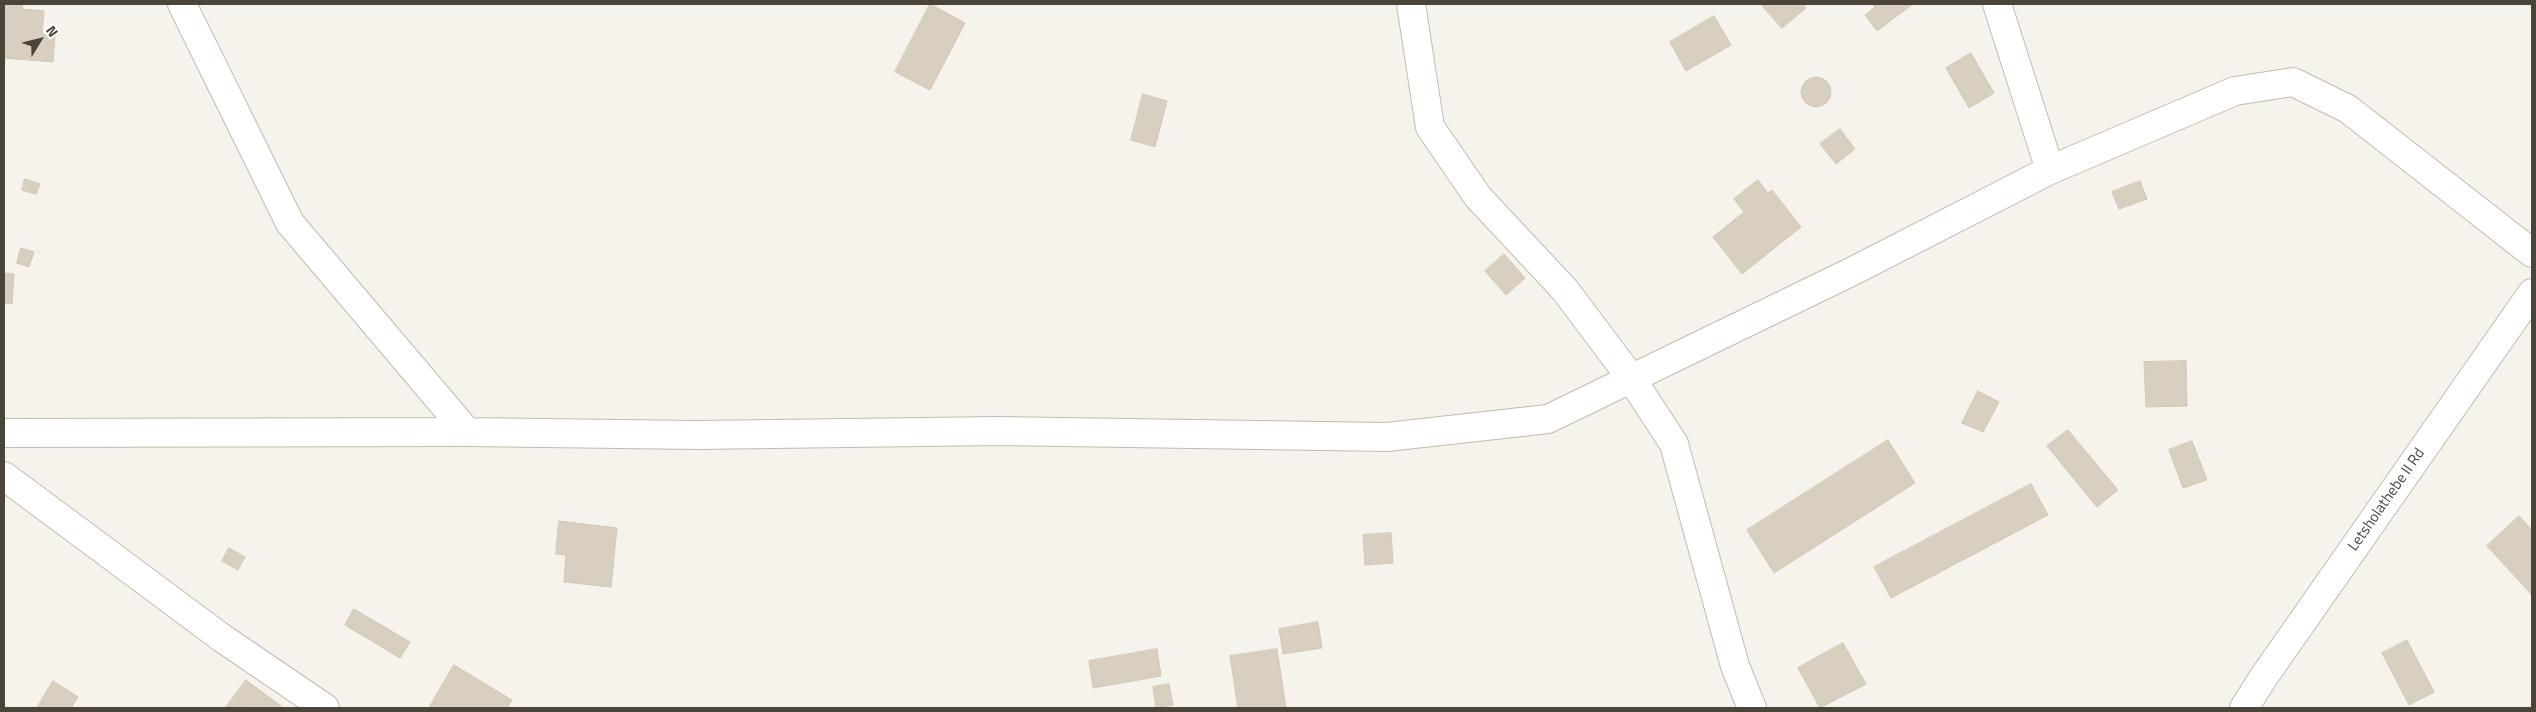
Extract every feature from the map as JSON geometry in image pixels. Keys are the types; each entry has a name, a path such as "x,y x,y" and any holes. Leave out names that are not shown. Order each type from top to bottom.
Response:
{"street":[{"path":"182,4 290,223 467,432"},
{"path":"1411,4 1430,127 1478,197 1565,290 1631,378 1674,444 1735,666 1752,708"},
{"path":"1997,4 2050,170"},
{"path":"4,433 467,432 697,435 998,431 1388,437 1548,419 1853,271 2050,170 2235,91 2293,82 2348,109 2532,253"},
{"name":"Letsholathebe II Rd","path":"2244,708 2262,678 2532,293"},
{"path":"4,476 222,638 325,708"}],"building":[{"path":"4,4 23,4 22,9 44,11 42,34 55,35 53,62 4,58"},
{"path":"930,4 965,23 930,90 895,72"},
{"path":"1761,4 1803,4 1806,8 1782,28"},
{"path":"1872,4 1913,4 1877,31 1865,15 1875,7"},
{"path":"1714,16 1731,45 1686,71 1670,42"},
{"path":"1971,53 1994,93 1969,108 1946,68"},
{"path":"1816,77 1827,81 1831,92 1827,103 1816,107 1805,103 1801,92 1805,81"},
{"path":"1143,94 1167,101 1155,147 1131,140"},
{"path":"1840,129 1855,149 1836,164 1820,144"},
{"path":"25,179 40,184 36,194 22,190"},
{"path":"1758,180 1768,193 1772,190 1801,227 1742,274 1713,237 1744,212 1734,199"},
{"path":"2140,181 2147,199 2119,209 2112,192"},
{"path":"21,248 34,252 29,267 17,263"},
{"path":"1504,254 1525,278 1506,295 1485,271"},
{"path":"4,273 14,274 12,304 4,303"},
{"path":"2186,361 2187,406 2146,407 2144,362"},
{"path":"1978,391 1999,402 1983,432 1962,423"},
{"path":"2068,430 2118,490 2097,507 2047,446"},
{"path":"1888,440 1915,483 1774,573 1747,530"},
{"path":"2192,441 2207,480 2183,488 2169,450"},
{"path":"2031,484 2048,515 1891,598 1874,567"},
{"path":"2519,516 2532,530 2532,595 2487,546"},
{"path":"559,521 617,528 611,587 564,582 566,555 556,554"},
{"path":"1391,533 1393,563 1365,565 1363,535"},
{"path":"229,548 245,557 238,570 222,561"},
{"path":"354,609 410,642 400,658 345,625"},
{"path":"1318,622 1322,648 1283,654 1279,629"},
{"path":"2407,640 2434,692 2409,705 2382,653"},
{"path":"1843,643 1866,684 1820,708 1798,668"},
{"path":"1157,649 1161,676 1093,688 1089,661"},
{"path":"1277,649 1286,708 1238,708 1230,656"},
{"path":"454,665 512,700 507,708 429,708"},
{"path":"246,680 281,706 280,708 226,707"},
{"path":"53,681 78,697 71,708 37,708"},
{"path":"1169,684 1173,705 1156,708 1153,687"}]}
